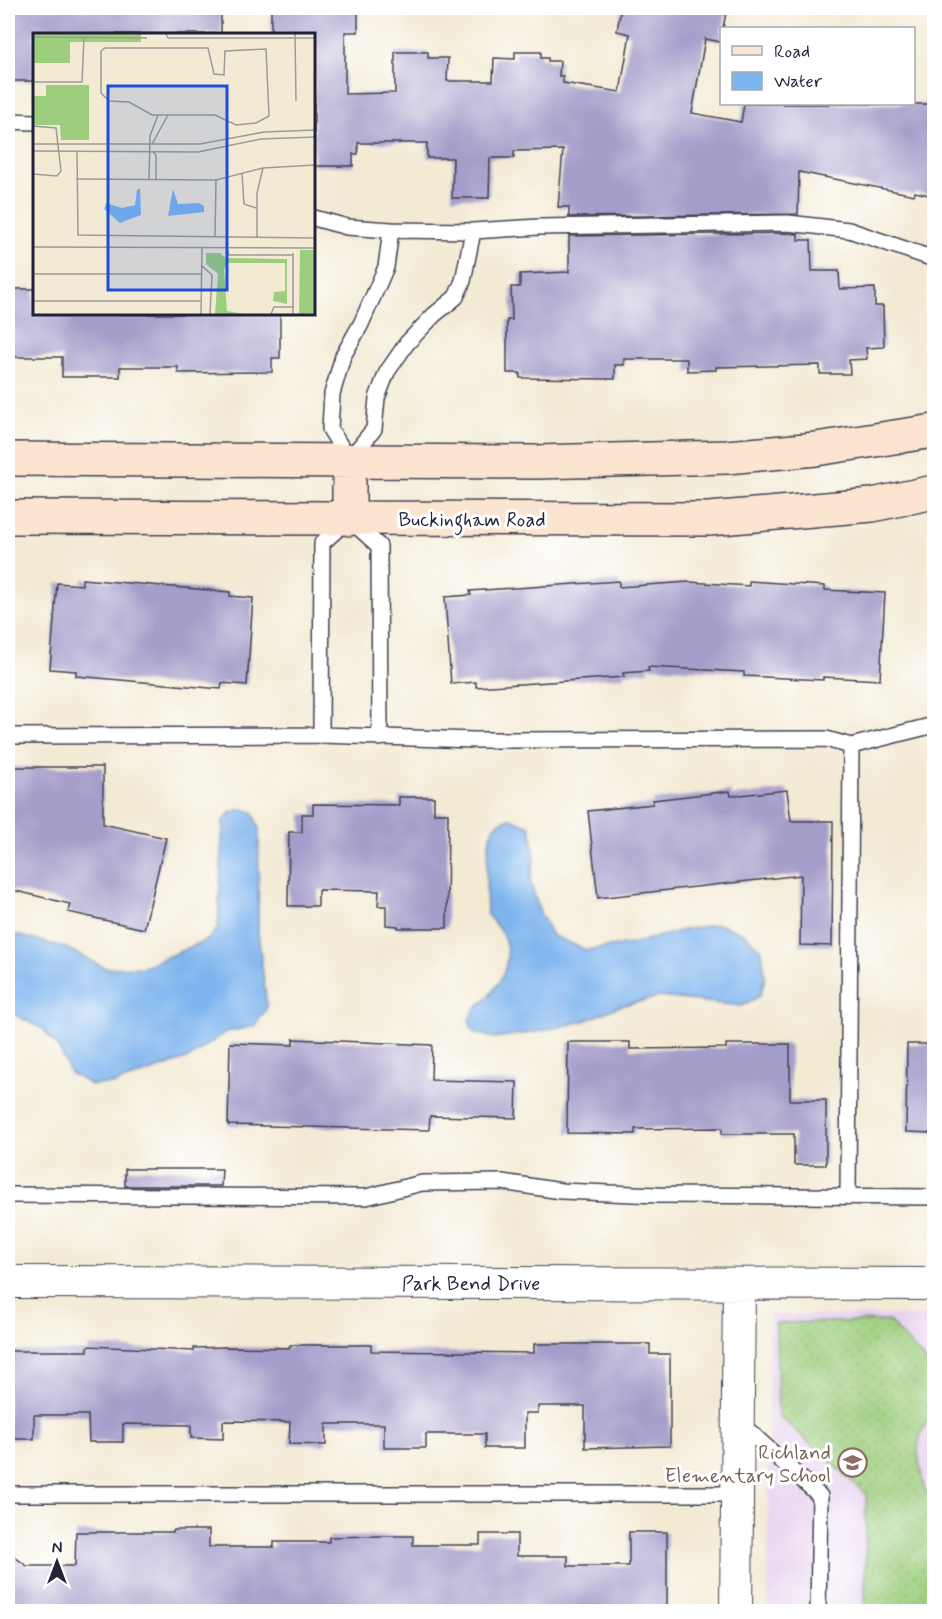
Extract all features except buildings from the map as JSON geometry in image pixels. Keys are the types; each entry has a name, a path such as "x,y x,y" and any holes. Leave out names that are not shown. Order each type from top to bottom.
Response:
{"street":[{"path":"8,459 536,462 727,457 816,449 934,431"},
{"path":"349,460 349,519"},
{"name":"Buckingham Road","path":"8,517 710,519 872,505 934,492"},
{"name":"Park Bend Drive","path":"8,1282 934,1286"},
{"path":"736,1611 739,1284"}],"lane":[{"path":"8,122 33,122"},
{"path":"315,218 347,227 473,231 550,227 788,223 849,230 934,259"},
{"path":"392,230 386,267 360,324 342,356 332,394 330,429 349,460 374,429 377,398 387,372 406,344 434,315 456,297 463,281 473,231"},
{"path":"321,735 322,543 349,519 379,546 380,738"},
{"path":"8,736 321,735 474,740 826,739 851,746 934,725"},
{"path":"848,1196 851,746"},
{"path":"8,1195 366,1197 422,1183 502,1182 561,1191 658,1196 934,1197"},
{"path":"738,1420 819,1496 818,1611"},
{"path":"8,1494 737,1494"}],"shaded area":[{"name":"Richland Elementary School","path":"769,1315 934,1315 934,1611 768,1612"}],"green space":[{"path":"889,1321 929,1365 934,1365 934,1412 922,1432 918,1450 925,1491 934,1495 934,1611 865,1611 866,1494 778,1415 776,1323"}],"water":[{"path":"242,809 253,812 259,828 258,933 267,1007 255,1026 226,1032 189,1058 114,1084 91,1085 70,1073 58,1047 43,1029 8,1011 8,933 64,947 105,968 143,967 207,940 218,928 223,821 231,812"},
{"path":"510,818 530,826 535,856 530,881 540,913 552,935 586,950 632,944 683,930 718,924 743,933 762,950 765,978 760,996 741,1006 660,997 620,1006 584,1021 537,1032 494,1038 473,1032 469,1020 500,981 507,961 507,952 501,933 487,915 486,883 491,834 496,825"}],"place":[{"name":"Richland Elementary School","path":"852,1463"}]}
